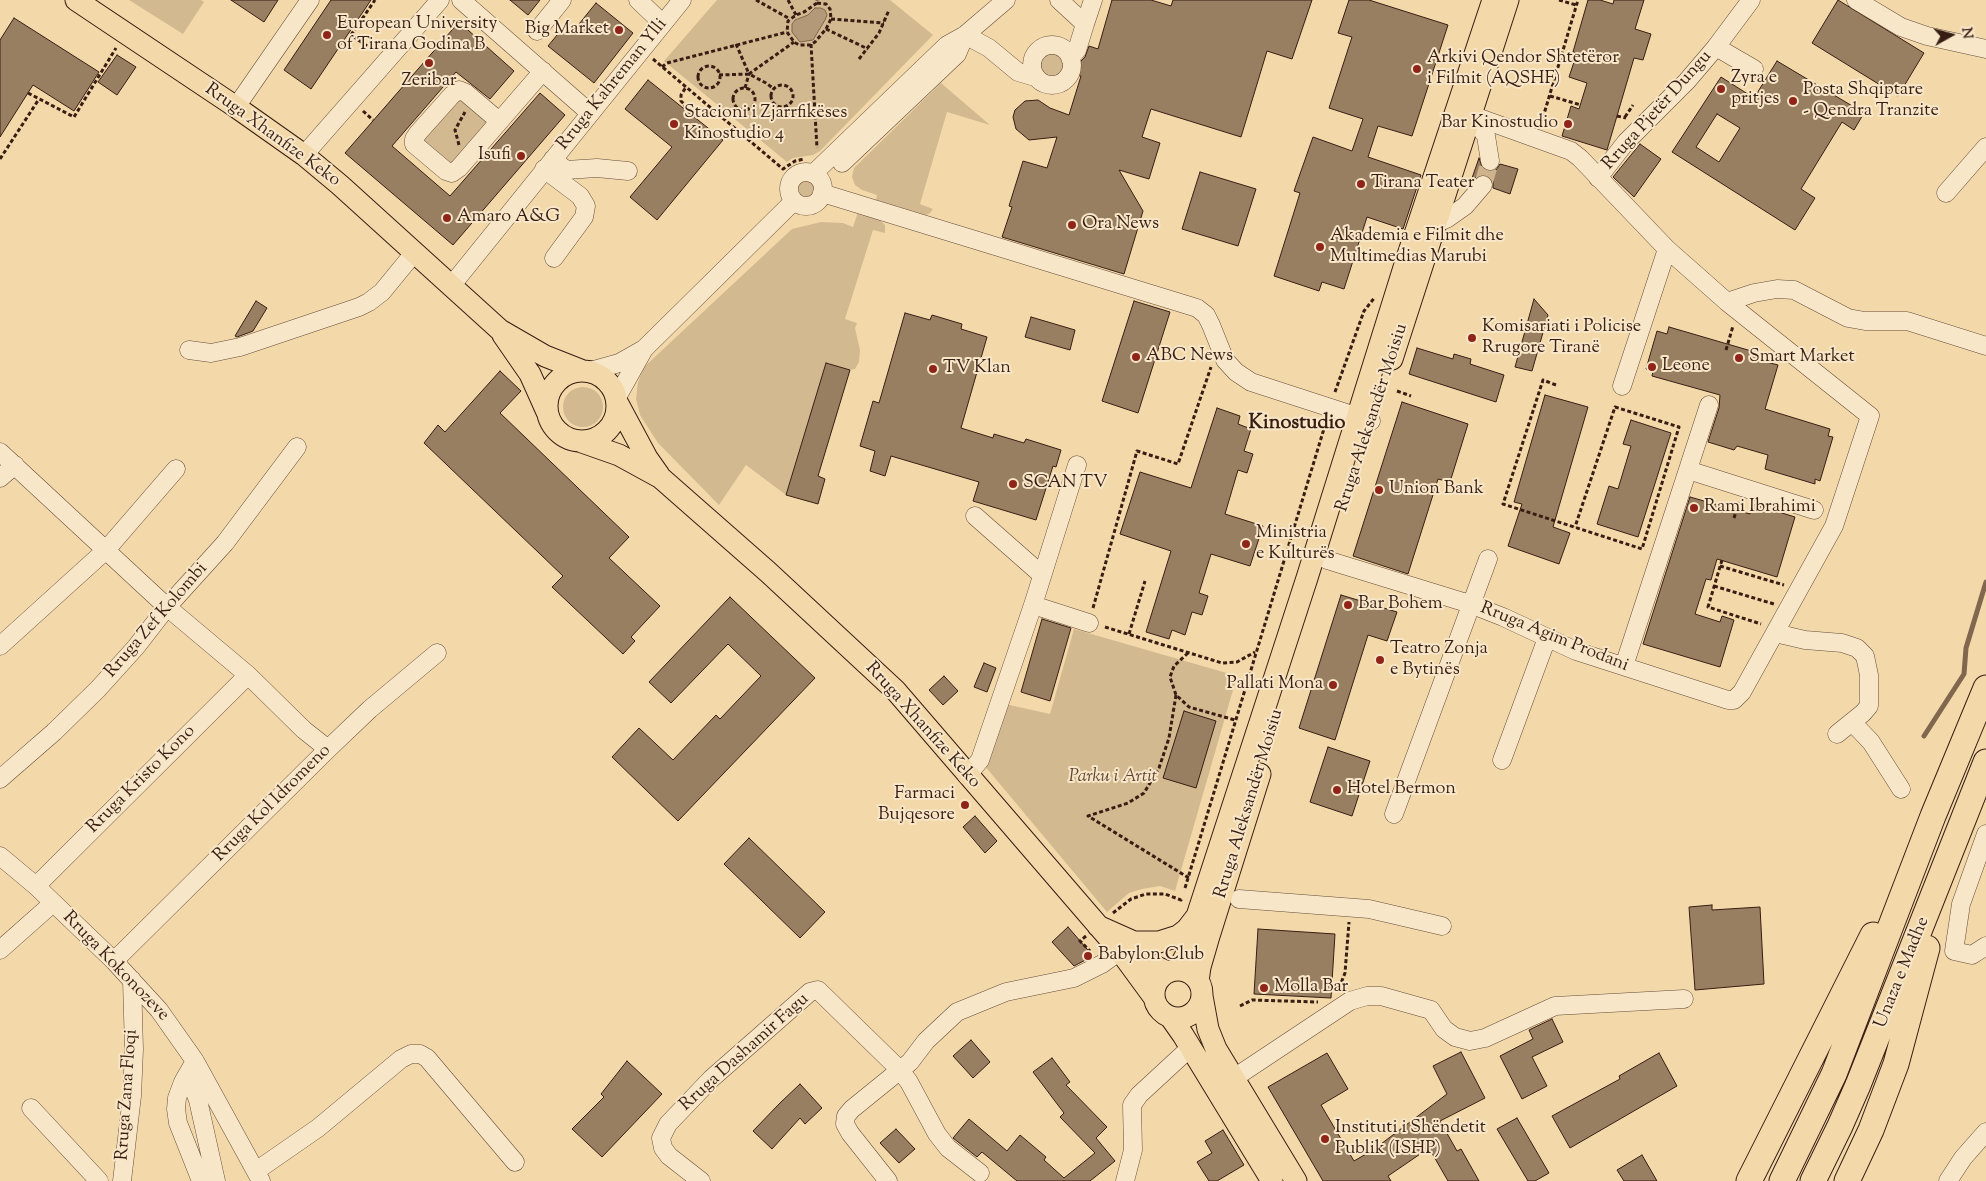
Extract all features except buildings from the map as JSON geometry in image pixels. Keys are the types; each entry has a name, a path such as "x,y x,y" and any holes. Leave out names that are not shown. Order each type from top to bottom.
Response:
{"highway":[{"name":"Unaza e Madhe","path":"1782,1181 1834,1074 1933,816 1986,688"},
{"name":"Unaza e Madhe","path":"1813,1181 1858,1085 1986,762"},
{"path":"1749,1181 1933,816"},
{"path":"1847,1181 1872,1130 1896,1064 1958,832"}],"main road":[{"name":"Rruga Xhanfize Keko","path":"76,0 304,155 500,330 546,356 585,371"},
{"name":"Rruga Aleksandër Moisiu","path":"1200,988 1200,967 1327,560 1410,250 1493,0"},
{"name":"Rruga Aleksandër Moisiu","path":"1173,971 1187,953 1350,442 1365,419 1435,224 1508,0"},
{"name":"Rruga Xhanfize Keko","path":"500,330 530,374 547,412"},
{"path":"585,371 598,375 612,389 616,400 614,421 608,430 601,436 582,442 572,440 555,430 547,412 547,401 555,383 563,376 573,372 585,371"},
{"name":"Rruga Xhanfize Keko","path":"616,400 647,458 662,478 768,572 889,685 916,714 967,776 1104,921 1120,951 1153,996"},
{"name":"Rruga Xhanfize Keko","path":"582,442 619,455 662,478"},
{"path":"1104,921 1134,942 1160,942 1178,936 1188,929 1198,916"},
{"path":"1120,951 1173,971 1186,971 1200,988 1211,1039 1296,1181"},
{"path":"1173,971 1160,977 1155,986 1153,996 1156,1006 1162,1014 1171,1018 1181,1019 1190,1016 1200,1004 1200,988"},
{"path":"1171,1018 1191,1047 1272,1181"}],"street":[{"path":"236,107 310,0"},
{"path":"304,155 440,0"},
{"path":"461,0 590,113"},
{"path":"537,31 562,0"},
{"path":"638,0 662,23"},
{"name":"Rruga Kahreman Ylli","path":"451,286 682,0"},
{"path":"816,177 916,84 947,45 966,35 1006,0"},
{"path":"1059,0 1085,24"},
{"path":"1070,58 1076,50 1093,0"},
{"name":"Rruga Pjetër Dungu","path":"1472,115 1571,152 1580,158 1598,178 1626,142 1687,81 1716,47 1751,0"},
{"path":"1856,0 1900,27 1927,36 1986,49"},
{"path":"966,35 989,48 1018,72 1035,77"},
{"path":"1053,45 1060,47 1070,58 1072,66 1070,74 1065,81 1057,85 1041,83 1035,77 1032,70 1031,62 1039,49 1053,45"},
{"path":"1716,47 1754,69"},
{"path":"499,121 463,91 456,92 414,139 414,144 446,171 452,173 463,163 543,71"},
{"path":"1472,115 1486,136 1490,161"},
{"path":"1946,192 1986,147"},
{"path":"548,164 566,170 596,168 628,171"},
{"path":"548,164 580,196 586,206 584,217 554,258"},
{"path":"816,177 820,198 812,205 802,206 790,197 789,186 793,177 803,173 816,177 1198,308 1208,320 1225,360 1236,372 1251,382 1365,419"},
{"path":"1598,178 1667,249 1727,302 1754,293 1794,290 1848,318 1865,321 1907,321 1986,346"},
{"path":"1435,224 1448,218 1464,206 1483,185"},
{"path":"616,400 644,349 794,201"},
{"path":"1622,386 1667,249"},
{"path":"189,350 211,353 240,347 358,307 369,302 382,292 414,253"},
{"name":"Rruga Agim Prodani","path":"1327,560 1470,604 1576,651 1728,700 1734,700 1742,692 1834,526 1870,416 1727,302"},
{"path":"585,371 619,362 644,349"},
{"path":"1624,666 1709,405"},
{"name":"Rruga Zef Kolombi","path":"0,779 54,732 98,689 136,647 167,607 225,543 297,447"},
{"path":"0,452 167,607 248,675 304,730 328,749"},
{"path":"0,478 15,465"},
{"path":"967,776 980,760 1033,605 1077,465"},
{"path":"0,646 106,550 176,469"},
{"path":"1688,470 1814,510"},
{"path":"975,516 1042,575"},
{"path":"1394,814 1488,559"},
{"path":"1033,605 1089,623"},
{"path":"1776,631 1805,640 1842,643 1857,648 1866,656 1869,675 1869,706 1837,734"},
{"path":"1502,760 1547,638"},
{"name":"Rruga Kol Idromeno","path":"114,961 328,749 370,710 437,653"},
{"name":"Rruga Kristo Kono","path":"36,886 248,675"},
{"path":"1852,722 1871,742 1901,789"},
{"path":"1986,834 1961,904 1954,951 1972,955 1986,946"},
{"name":"Rruga Kokonozeve","path":"0,856 36,886 114,961 159,1010 258,1176 401,1059 411,1054 420,1054 427,1058 515,1162"},
{"path":"1239,899 1369,909 1442,926"},
{"path":"0,950 53,903"},
{"path":"888,1181 845,1124 846,1116 852,1109 910,1062 926,1041 957,1012 1006,992 1074,978 1102,964 1120,951"},
{"name":"Rruga Zana Floqi","path":"122,1181 132,1096 134,1049 132,980"},
{"name":"Rruga Dashamir Fagu","path":"701,1181 669,1156 663,1148 661,1138 668,1124 710,1079 810,992 818,990 900,1070"},
{"path":"1237,1084 1350,1001 1367,996 1381,996 1431,1010 1444,1029 1455,1037 1470,1041 1484,1038 1555,1006 1684,999"},
{"path":"1125,1181 1133,1150 1132,1105 1139,1095 1191,1047"},
{"path":"192,1067 177,1098 176,1116 201,1181"},
{"path":"192,1067 216,1181"},
{"path":"900,1070 909,1082 937,1134 948,1148 980,1173"},
{"path":"31,1108 100,1181"},
{"path":"1948,1181 1963,1158 1986,1132"}],"path":[{"path":"367,46 352,35 375,0"},
{"path":"756,0 790,19"},
{"path":"788,0 796,15"},
{"path":"1560,0 1576,5"},
{"path":"1537,138 1578,0"},
{"path":"817,2 829,6 831,19 826,29 811,44 804,46 794,42 788,32 787,27 790,19 796,15 804,12 817,2"},
{"path":"858,59 868,49 884,23 889,10"},
{"path":"831,19 884,23"},
{"path":"826,29 868,49"},
{"path":"662,67 667,63 788,32"},
{"path":"28,93 74,117 120,41"},
{"path":"745,88 749,74 794,42"},
{"path":"736,44 749,74"},
{"path":"811,44 817,155"},
{"path":"641,50 783,169 795,161 816,177"},
{"path":"707,67 716,69 719,75 719,82 713,87 706,88 699,80 701,71 707,67"},
{"path":"719,75 749,74 774,89"},
{"path":"780,86 789,88 792,94 790,103 784,107 777,105 771,96 774,89 780,86"},
{"path":"684,109 685,105 681,101 681,95 686,87"},
{"path":"745,88 752,92 755,100 749,109 742,110 736,106 733,97 736,91 745,88"},
{"path":"1550,96 1581,105"},
{"path":"0,159 39,99"},
{"path":"463,163 455,130 473,99"},
{"path":"1617,116 1627,119 1633,105"},
{"path":"1104,921 1131,899 1146,894 1165,894 1181,900 1330,408 1364,311 1374,298 1377,289"},
{"path":"1726,350 1732,331"},
{"path":"1218,345 1178,464 1137,451 1089,623 1222,663 1231,664 1256,652"},
{"path":"1556,385 1543,380 1503,504 1642,549 1679,427 1615,407 1575,527"},
{"path":"1397,391 1411,396"},
{"path":"1722,560 1708,608 1776,631"},
{"path":"1720,566 1799,589"},
{"path":"1128,634 1145,581"},
{"path":"1714,586 1789,608"},
{"path":"1188,653 1174,666 1170,678 1176,695 1189,707 1235,720"},
{"path":"1336,995 1345,973"},
{"path":"1240,1006 1252,1000 1324,1002"}],"green space":[{"path":"129,0 201,0 204,2 183,34"},
{"path":"717,0 890,0 933,35 820,151 813,155 793,158 787,162 664,61"},
{"path":"1052,50 1062,54 1066,64 1062,74 1052,78 1042,74 1038,64 1042,54"},
{"path":"941,83 990,125 947,112 920,204 933,209 930,213 926,215 876,200 877,195 862,190 855,185 852,177 854,168"},
{"path":"464,98 486,118 487,127 456,164 449,166 425,144 423,139 457,99"},
{"path":"806,179 813,182 816,189 813,196 806,199 799,196 796,189 799,182"},
{"path":"858,212 878,218 885,225 885,233 873,230 845,319 857,323 855,328 860,350 859,362 855,369 850,370 826,363 786,495 746,465 719,505 658,443 640,415 636,399 638,382 644,367 792,229 821,222 843,223 853,227"},
{"path":"587,387 594,390 600,396 603,407 602,415 594,424 587,427 579,427 572,424 564,415 563,403 566,396 575,388"},
{"name":"Parku i Artit","path":"1074,629 1237,676 1175,891 1160,886 1129,893 1107,912 984,765 1005,704 1050,714"}],"shaded area":[{"path":"815,8 825,10 827,15 825,20 813,40 800,42 792,32 792,24 795,20 808,15"}],"waterway":[{"path":"1924,736 1964,674 1966,648 1986,582"}],"tunnel":[{"path":"1483,185 1490,161"}],"place":[{"name":"Big Market","path":"619,30"},
{"name":"European University of Tirana Godina B","path":"327,35"},
{"name":"Zeribar","path":"429,63"},
{"name":"Arkivi Qendor Shtetëror i Filmit (AQSHF)","path":"1417,69"},
{"name":"Zyra e pritjes","path":"1721,89"},
{"name":"Posta Shqiptare - Qendra Tranzite","path":"1793,101"},
{"name":"Stacioni i Zjarrfikëses Kinostudio 4","path":"674,124"},
{"name":"Bar Kinostudio","path":"1568,124"},
{"name":"Isufi","path":"521,156"},
{"name":"Tirana Teater","path":"1361,184"},
{"name":"Amaro A&G","path":"447,218"},
{"name":"Ora News","path":"1072,225"},
{"name":"Akademia e Filmit dhe Multimedias Marubi","path":"1320,247"},
{"name":"Komisariati i Policise Rrugore Tiranë","path":"1472,338"},
{"name":"ABC News","path":"1136,357"},
{"name":"Smart Market","path":"1739,358"},
{"name":"Leone","path":"1652,367"},
{"name":"TV Klan","path":"933,369"},
{"name":"SCAN TV","path":"1013,484"},
{"name":"Union Bank","path":"1379,490"},
{"name":"Rami Ibrahimi","path":"1694,508"},
{"name":"Ministria e Kulturës","path":"1246,544"},
{"name":"Bar Bohem","path":"1348,605"},
{"name":"Teatro Zonja e Bytinës","path":"1380,660"},
{"name":"Pallati Mona","path":"1333,685"},
{"name":"Hotel Bermon","path":"1337,790"},
{"name":"Farmaci Bujqesore","path":"965,805"},
{"name":"Babylon Club","path":"1088,956"},
{"name":"Molla Bar","path":"1264,988"},
{"name":"Instituti i Shëndetit Publik (ISHP)","path":"1325,1139"}],"district":[{"name":"Kinostudio","path":"1297,425"}]}
